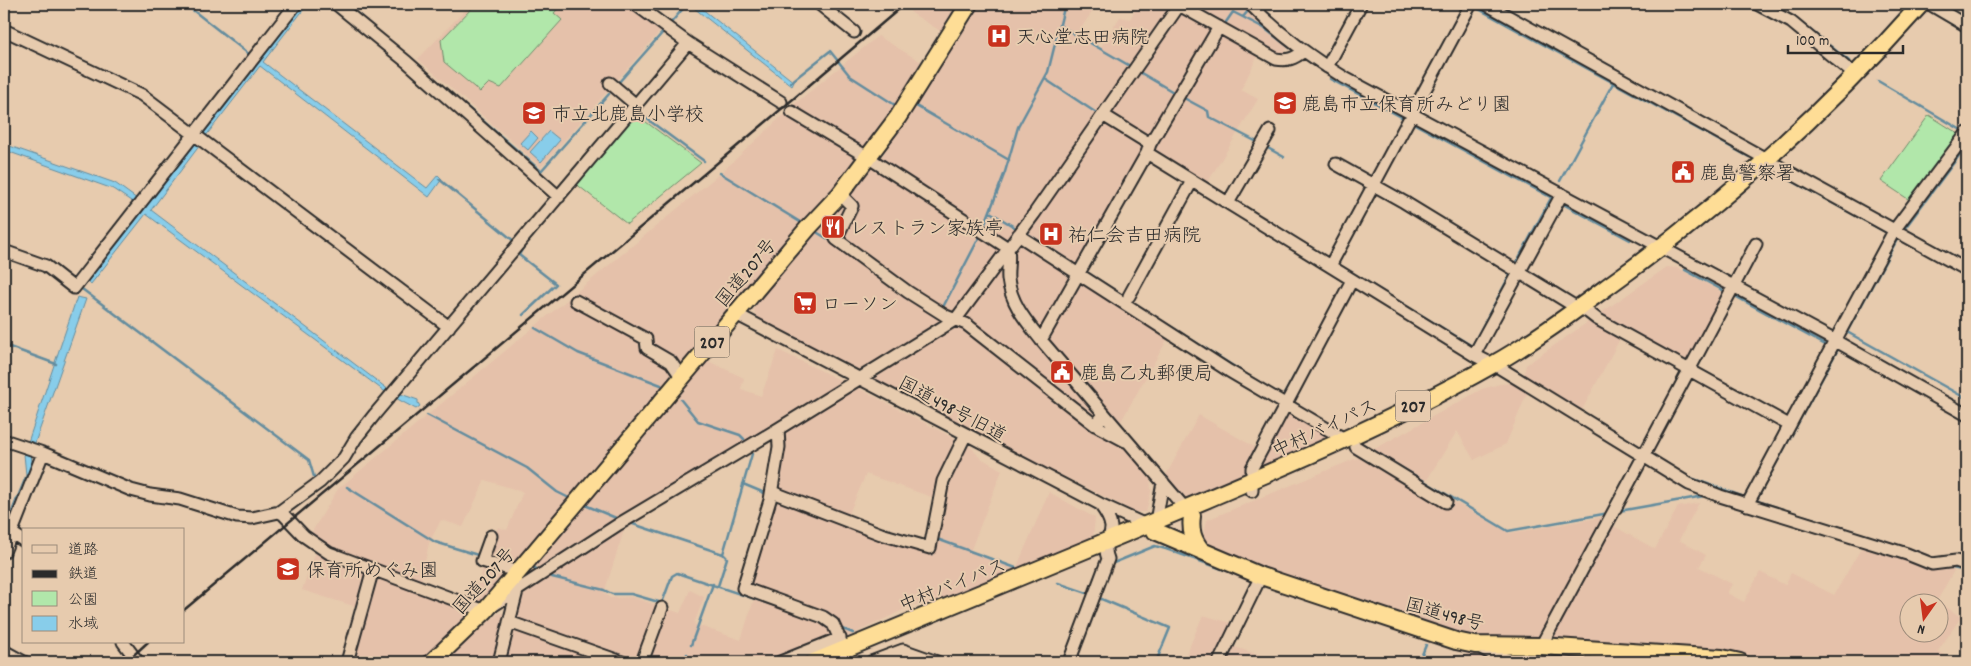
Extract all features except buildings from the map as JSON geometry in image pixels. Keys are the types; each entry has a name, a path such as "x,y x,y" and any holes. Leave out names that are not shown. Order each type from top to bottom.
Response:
{"highway":[{"name":"国道207号","path":"432,662 485,611 840,194 869,158 898,117 969,4"},
{"name":"中村バイパス","path":"814,662 844,654 1252,486 1351,443 1497,366 1583,310 1666,250 1708,224 1866,80 1926,5"},
{"name":"中村バイパス","path":"1773,163 1926,5"},
{"path":"1189,512 1193,539 1202,551"},
{"name":"国道498号","path":"1152,526 1202,551 1261,576 1456,641 1475,645 1541,646 1722,658 1740,662"}],"street":[{"path":"4,251 46,266 74,288 296,4"},
{"path":"336,4 407,62 559,196"},
{"path":"635,4 688,43 781,102"},
{"path":"819,4 854,32"},
{"path":"279,512 317,546 329,553 485,611 618,524 778,429 956,319 1018,235 1180,4 1276,59 1295,58 1304,51"},
{"path":"1250,4 1275,28 1327,67 1412,113 1560,199 1666,250 1730,291 1967,415"},
{"path":"1327,67 1360,4"},
{"path":"1332,262 1471,4"},
{"path":"1486,4 1773,163 1892,234 1906,235 1967,270"},
{"path":"1757,4 1791,22 1856,76"},
{"path":"1926,5 1967,26"},
{"path":"1041,340 1219,27"},
{"path":"4,30 142,95 449,327"},
{"path":"4,440 150,496 198,503 237,516 252,518 279,512 320,482 344,458 356,438 393,393 688,43"},
{"path":"610,83 634,108"},
{"path":"792,112 869,158 1008,248 1010,256 1008,279 1014,302 1041,340 1189,512"},
{"path":"1103,115 1192,181 1230,199 1332,262 1352,280 1474,355 1497,366 1689,484 1747,505 1907,554 1932,564 1956,561 1967,565"},
{"path":"1230,199 1270,132"},
{"path":"1747,505 1892,234 1967,133"},
{"path":"1336,164 1404,202 1596,319 1789,425"},
{"path":"1129,296 1192,181"},
{"path":"840,194 852,206 836,239 908,292 941,312 966,324 1095,425 1128,442"},
{"path":"1474,355 1560,199"},
{"path":"1018,235 1081,270 1229,371 1289,400 1351,443 1446,502"},
{"path":"1541,646 1644,457 1756,244"},
{"path":"992,271 1008,279"},
{"path":"1252,486 1252,468 1352,280"},
{"path":"576,301 646,339 648,348 671,362 682,378"},
{"name":"国道498号旧道","path":"736,314 1100,504 1152,526"},
{"path":"1095,425 1104,415"},
{"path":"778,429 779,447 771,496 744,588 824,617 832,624 844,654 780,662"},
{"path":"771,496 881,534 930,548 944,481 966,434"},
{"path":"4,552 12,533 34,450"},
{"path":"1152,526 1163,482"},
{"path":"1069,662 1108,559 1107,547 1112,527 1111,520 1100,504"},
{"path":"12,533 22,540"},
{"path":"491,536 482,561 509,569 516,574"},
{"path":"347,662 373,569"},
{"path":"1219,662 1261,576"},
{"path":"499,662 517,591"},
{"path":"642,662 662,608"},
{"path":"509,622 622,662"},
{"path":"124,644 138,662"},
{"path":"1475,645 1496,656 1518,662"},
{"path":"872,662 903,650 937,662"},
{"path":"4,652 24,662"}],"shaded area":[{"name":"市立北鹿島小学校","path":"471,4 631,4 663,28 541,167 418,59"},
{"path":"917,4 960,4 942,32 910,12"},
{"path":"979,4 1090,4 1095,8 1076,35 1099,50 1120,17 1130,19 1138,4 1240,4 1289,46 1277,64 1259,53 1241,90 1258,99 1203,190 1144,153 1079,270 1172,331 1120,423 1131,435 1124,444 1150,474 1151,492 1146,512 1135,512 989,439 759,321 754,311 757,298 868,168 881,158"},
{"path":"878,36 923,63 893,109 859,156 483,603 471,601 498,527 507,530 523,492 485,480 463,527 441,520 429,543 419,591 468,610 470,616 426,662 345,662 360,608 302,590 319,543 310,535 338,489 723,171 797,102"},
{"path":"1667,267 1678,268 1726,294 1685,370 1622,335 1582,410 1524,374 1526,365"},
{"path":"778,350 842,381 842,385 614,519 540,568 532,564 706,360 744,378 741,389 761,396"},
{"path":"1512,383 1528,391 1506,444 1474,460 1457,431 1425,483 1510,533 1609,516 1541,639 1468,637 1261,572 1214,548 1203,540 1207,520 1364,455 1482,389"},
{"path":"858,388 963,443 973,449 979,457 1002,470 970,552 1016,569 1049,492 1095,518 1093,538 930,604 913,605 845,638 834,636 768,662 443,662 499,613 514,615 519,599 560,567 621,529 624,530 604,593 610,598 632,597 680,613 690,590 704,597 694,624 741,640 755,596 745,592 781,431","holes":["866,474 940,500 930,551 845,523"]},
{"path":"1285,402 1337,434 1185,498 1166,475 1199,415 1258,449"},
{"path":"1699,503 1679,540 1706,555 1699,567 1732,584 1727,593 1744,602 1760,572 1785,585 1791,573 1834,595 1863,545 1957,565 1941,594 1898,594 1898,644 1943,644 1938,651 1956,662 1777,662 1722,649 1548,639 1610,524 1655,549 1678,507"},
{"path":"1948,608 1961,617 1948,636"},
{"path":"1203,615 1234,624 1226,644 1280,662 1183,662"},
{"path":"1468,650 1664,659 1662,662 1464,662"}],"green space":[{"path":"476,4 562,4 554,13 562,20 501,88 489,83 480,92 444,62 441,40"},
{"path":"634,113 701,163 627,224 575,183"},
{"path":"1929,115 1962,136 1911,201 1881,181"}],"water":[{"path":"301,4 308,4 263,62 427,188 438,175 442,179 429,197 260,66 205,137 200,133"},
{"path":"689,4 696,4 794,82 792,86"},
{"path":"531,131 538,138 528,150 520,143"},
{"path":"549,131 560,140 541,162 530,152"},
{"path":"195,141 200,145 151,210 389,390 418,400 420,406 416,409 388,394 146,214 91,284 87,281 143,209 113,189 4,150 4,144 115,183 137,199"},
{"path":"77,297 86,299 31,454 33,470 4,544 4,529 26,475 24,454"}],"waterway":[{"path":"185,4 250,55"},
{"path":"346,4 379,32"},
{"path":"669,25 687,4"},
{"path":"983,229 1005,172 1018,127 1048,72 1065,4"},
{"path":"1475,7 1749,157"},
{"path":"1243,17 1248,11"},
{"path":"1224,25 1233,12 1264,28 1294,51"},
{"path":"1795,18 1849,61"},
{"path":"1059,25 1130,66"},
{"path":"619,82 664,31"},
{"path":"791,82 830,51 850,76 895,105"},
{"path":"1141,73 1175,93"},
{"path":"1045,79 1098,114"},
{"path":"1330,79 1405,119"},
{"path":"1878,81 1963,131"},
{"path":"1560,181 1613,83"},
{"path":"467,107 541,171 609,94"},
{"path":"1182,97 1208,111 1209,117 1259,143"},
{"path":"916,106 1009,160"},
{"path":"635,110 704,161"},
{"path":"1413,123 1552,198"},
{"path":"1902,232 1967,145"},
{"path":"1266,147 1284,157"},
{"path":"720,173 800,222"},
{"path":"1781,175 1889,234"},
{"path":"439,179 515,242"},
{"path":"1514,267 1551,198"},
{"path":"1561,203 1630,240"},
{"path":"990,212 1016,228"},
{"path":"1282,230 1331,260"},
{"path":"818,233 833,242"},
{"path":"942,309 981,234"},
{"path":"1028,234 1078,267"},
{"path":"1899,236 1847,332 1967,399"},
{"path":"521,247 523,248 519,255 556,284 523,315"},
{"path":"1336,263 1472,346 1512,271"},
{"path":"1685,270 1726,292"},
{"path":"1085,271 1125,297"},
{"path":"82,289 309,460 314,477 318,478"},
{"path":"1733,295 1829,347"},
{"path":"1129,300 1249,376"},
{"path":"535,328 578,353 661,385"},
{"path":"1283,396 1314,340"},
{"path":"4,345 56,364"},
{"path":"1756,501 1837,351 1834,350"},
{"path":"681,400 698,421 740,435 744,439"},
{"path":"427,415 527,468 557,492 569,498"},
{"path":"1372,450 1508,531 1609,513"},
{"path":"723,554 752,454"},
{"path":"1688,477 1747,498"},
{"path":"743,484 767,494"},
{"path":"347,487 435,542 481,556"},
{"path":"1619,511 1704,496"},
{"path":"1754,500 1871,537"},
{"path":"585,505 616,518"},
{"path":"630,523 723,554 727,558 718,586"},
{"path":"936,541 937,539 1016,568"},
{"path":"1111,564 1155,546 1225,570"},
{"path":"924,552 932,554 933,551"},
{"path":"531,567 537,569"},
{"path":"1947,567 1967,571"},
{"path":"552,577 604,590 612,594 631,594 662,603 672,576 677,573 773,605"},
{"path":"1058,583 1090,594"},
{"path":"691,645 713,584"},
{"path":"1099,598 1170,628 1156,662"},
{"path":"843,629 853,633"},
{"path":"1419,662 1426,645"},
{"path":"594,646 636,661"},
{"path":"684,662 687,654"},
{"path":"685,659 695,662"}],"railway":[{"path":"185,609 905,4"},
{"path":"126,662 146,644"}],"place":[{"name":"天心堂志田病院","path":"999,36"},
{"name":"鹿島市立保育所みどり園","path":"1285,103"},
{"name":"市立北鹿島小学校","path":"534,113"},
{"name":"鹿島警察署","path":"1683,172"},
{"name":"レストラン家族亭","path":"833,227"},
{"name":"祐仁会吉田病院","path":"1051,234"},
{"name":"ローソン","path":"805,303"},
{"name":"鹿島乙丸郵便局","path":"1062,372"},
{"name":"保育所めぐみ園","path":"288,569"}]}
